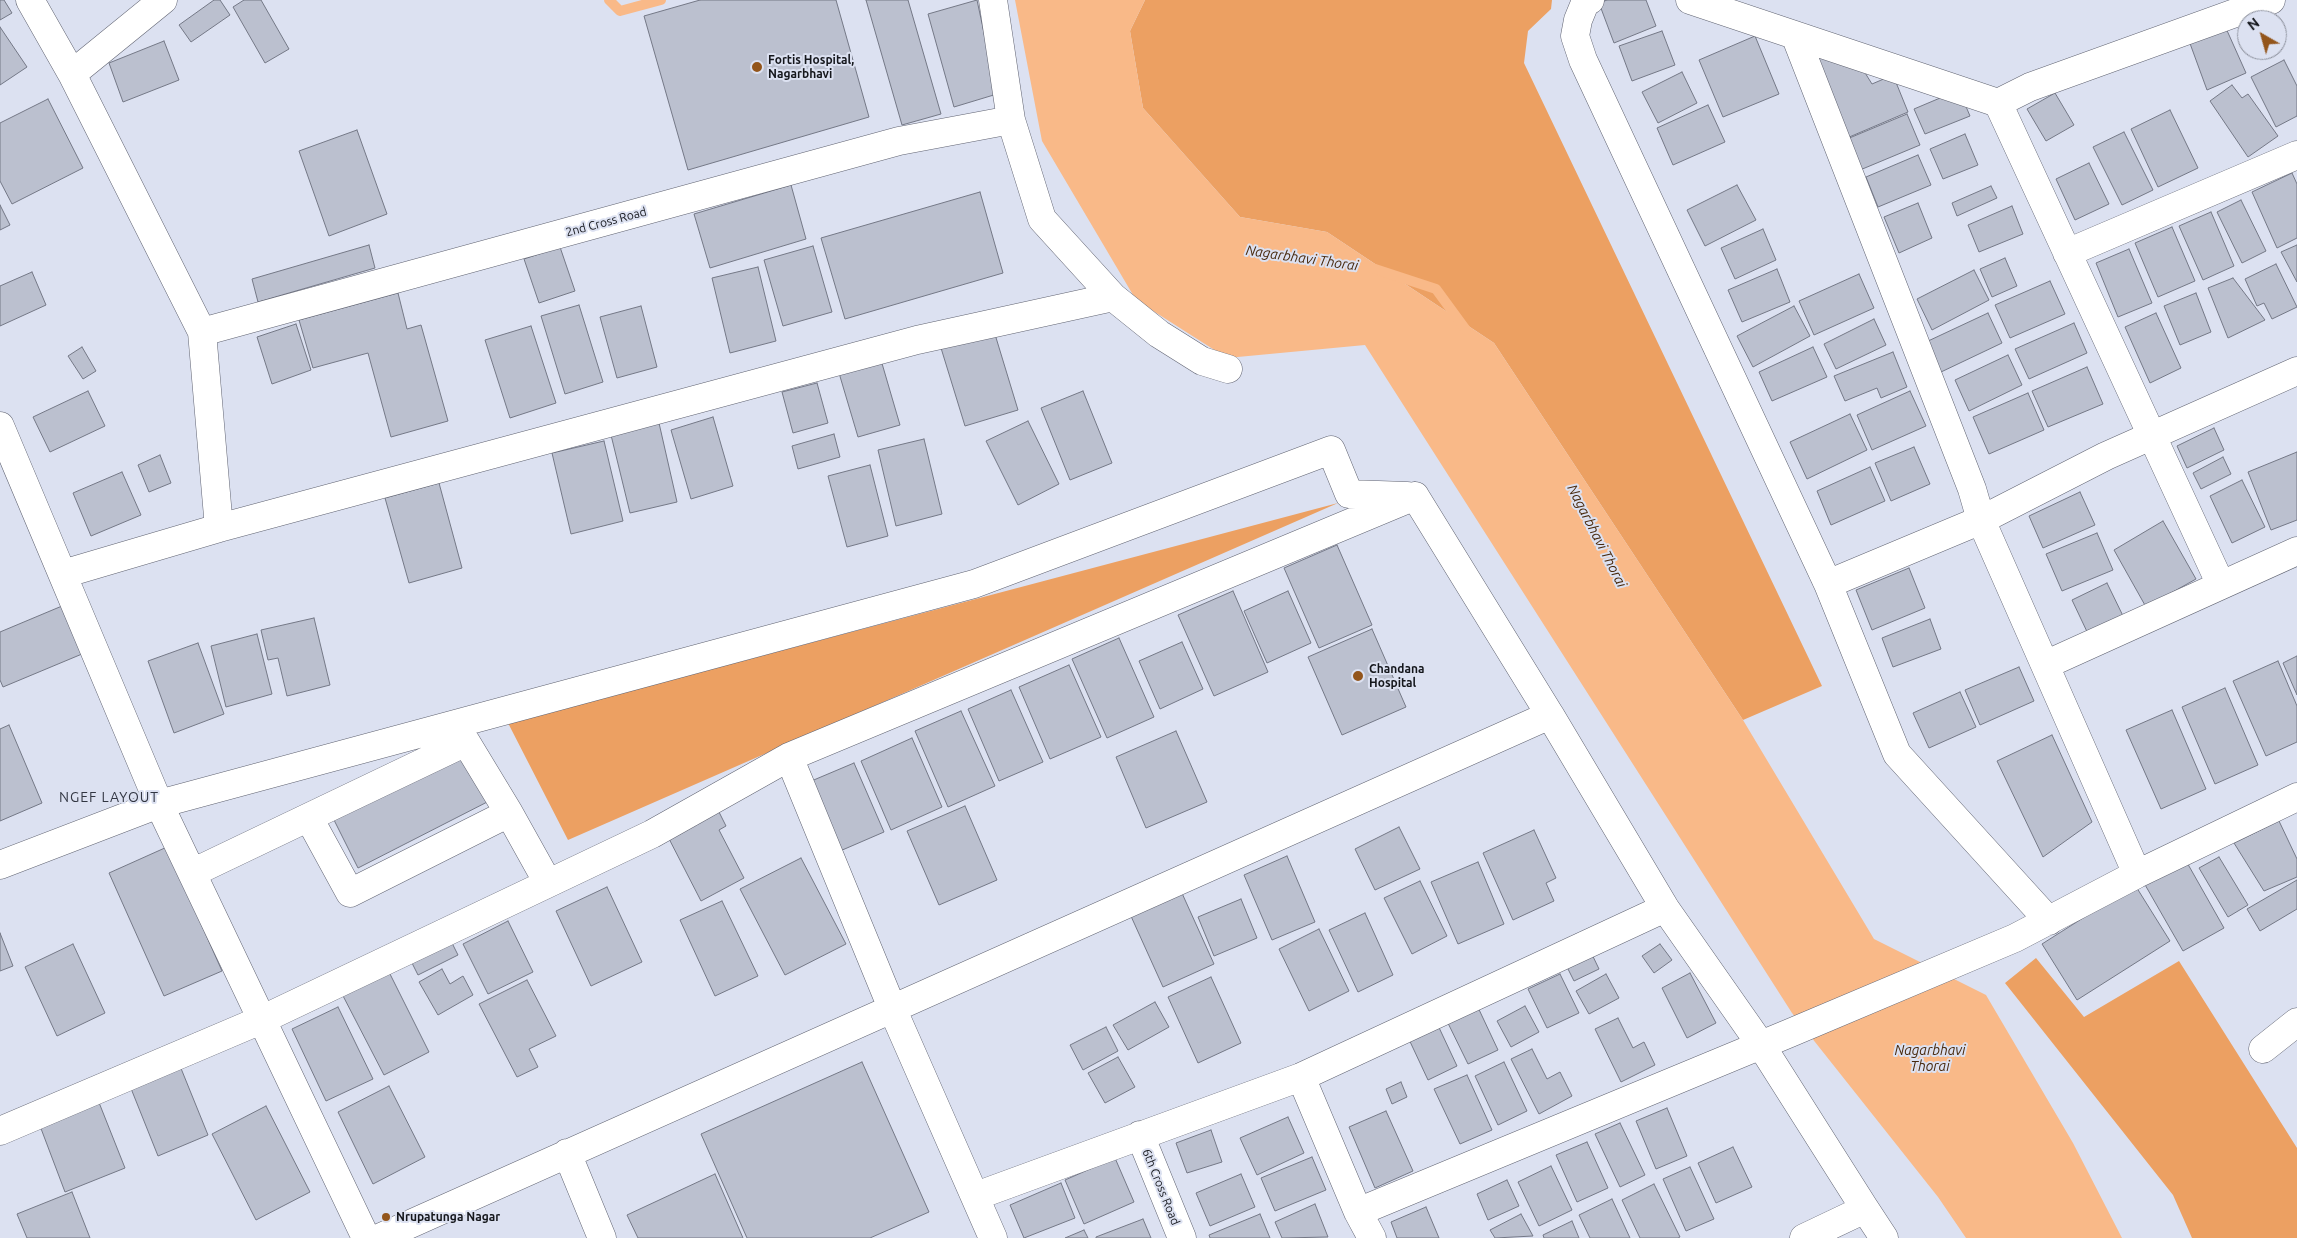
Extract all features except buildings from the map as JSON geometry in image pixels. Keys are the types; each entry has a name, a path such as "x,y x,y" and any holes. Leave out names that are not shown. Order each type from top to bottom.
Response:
{"street":[{"path":"30,0 72,74 202,332 219,528"},
{"path":"72,74 163,0"},
{"path":"993,0 1011,120 1042,219 1113,298 1159,334 1202,361 1228,369"},
{"path":"1590,0 1585,3 1578,20 1575,36 1583,60 1828,584 1897,754 2049,921"},
{"path":"1690,0 1998,103 2030,87 2270,0"},
{"path":"1795,35 1972,489 1981,520 2137,874"},
{"path":"1998,103 2221,586"},
{"name":"2nd Cross Road","path":"202,332 899,141 1011,120"},
{"path":"2067,253 2297,155"},
{"path":"63,574 219,528 917,340 1113,298"},
{"path":"1828,584 1981,520 2106,456 2297,371"},
{"path":"0,426 159,804 366,1238"},
{"path":"0,865 159,804 974,584 1331,450 1349,494 1414,496"},
{"path":"1414,496 1550,715 1666,908 1761,1045 1884,1238"},
{"path":"0,1131 261,1020 652,834 789,756 1414,496"},
{"path":"2045,665 2297,551"},
{"path":"379,1238 1550,715"},
{"path":"192,873 466,742 548,883"},
{"path":"789,756 892,1008 993,1238"},
{"path":"1358,1212 2014,938 2137,874 2297,797"},
{"path":"308,818 350,893 509,813"},
{"path":"976,1196 1302,1077 1666,908"},
{"path":"2263,1049 2297,1022"},
{"path":"1302,1077 1358,1212 1372,1238"},
{"name":"6th Cross Road","path":"1140,1135 1182,1238"},
{"path":"567,1153 602,1238"},
{"path":"1804,1238 1865,1209"}],"shaded area":[{"path":"1145,0 1552,0 1551,9 1528,31 1524,63 1822,686 1743,720 1494,343 1327,232 1240,217 1143,108 1130,31"},
{"path":"1338,503 568,840 508,723"},
{"path":"2036,958 2084,1017 2179,961 2297,1148 2297,1238 2192,1238 2173,1195 2005,983"}],"water":[{"name":"Nagarbhavi Thorai","path":"1015,0 1145,0 1130,31 1143,108 1240,217 1327,232 1494,343 1743,720 1874,939 1986,995 2073,1143 2122,1238 1966,1238 1938,1197 1792,1013 1365,345 1227,358 1136,300 1042,141"}],"waterway":[{"path":"609,0 620,11 661,0"},
{"name":"Nagarbhavi Thorai","path":"1372,268 1436,289 1466,330"}],"place":[{"name":"Fortis Hospital, Nagarbhavi","path":"757,67"},
{"name":"Chandana Hospital","path":"1358,676"},
{"name":"Nrupatunga Nagar","path":"386,1217"}],"district":[{"name":"NGEF LAYOUT","path":"109,797"}]}
